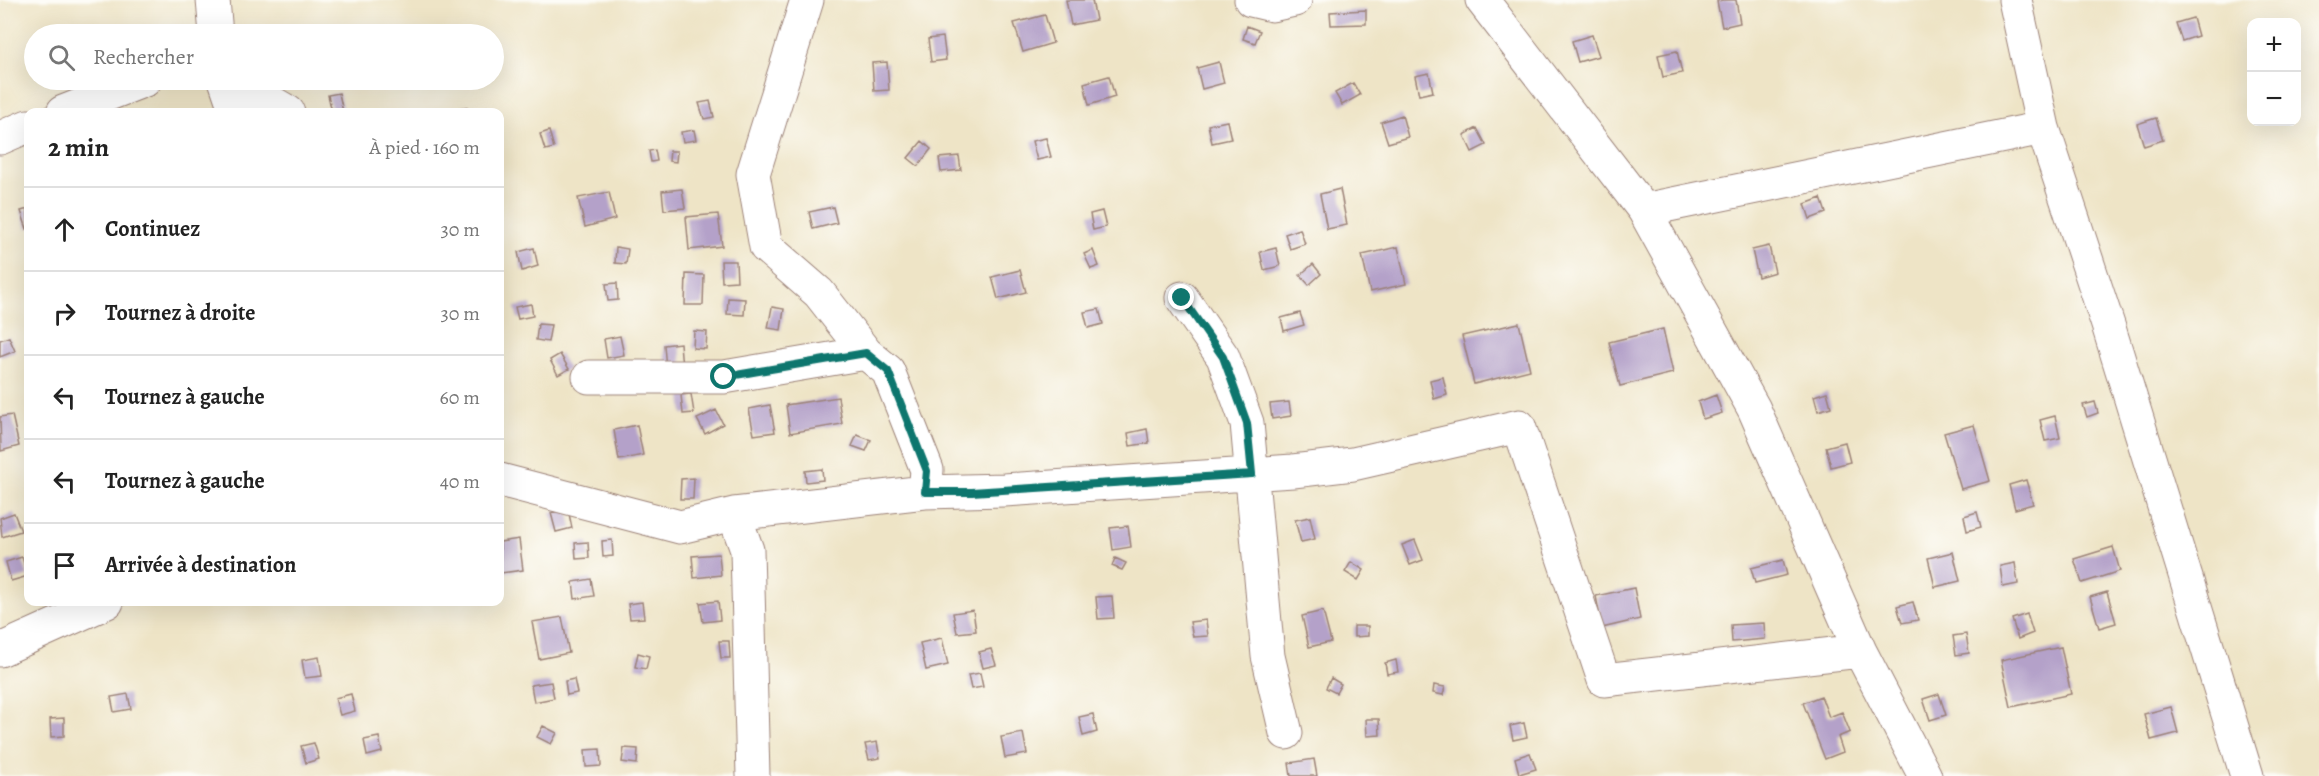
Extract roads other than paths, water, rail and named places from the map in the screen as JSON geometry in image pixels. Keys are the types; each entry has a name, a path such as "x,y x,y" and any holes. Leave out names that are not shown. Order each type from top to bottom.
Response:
{"street":[{"path":"213,0 215,24"},
{"path":"807,0 753,174 766,247 819,293 866,353 888,371 927,471 925,492"},
{"path":"1251,0 1272,5 1295,0"},
{"path":"1482,0 1644,210 1754,409 1860,651 1925,776"},
{"path":"2015,0 2043,128 2109,328 2247,776"},
{"path":"73,108 119,90"},
{"path":"228,90 235,108"},
{"path":"251,90 281,108"},
{"path":"0,138 24,128"},
{"path":"1644,210 2043,128"},
{"path":"1182,298 1223,357 1247,423 1268,656 1286,733"},
{"path":"589,377 724,377 866,353"},
{"path":"504,481 680,527 734,514 925,492 983,491 1252,474 1353,464 1519,426 1604,680 1860,651"},
{"path":"734,514 747,550 753,776"},
{"path":"0,650 98,606"}]}
